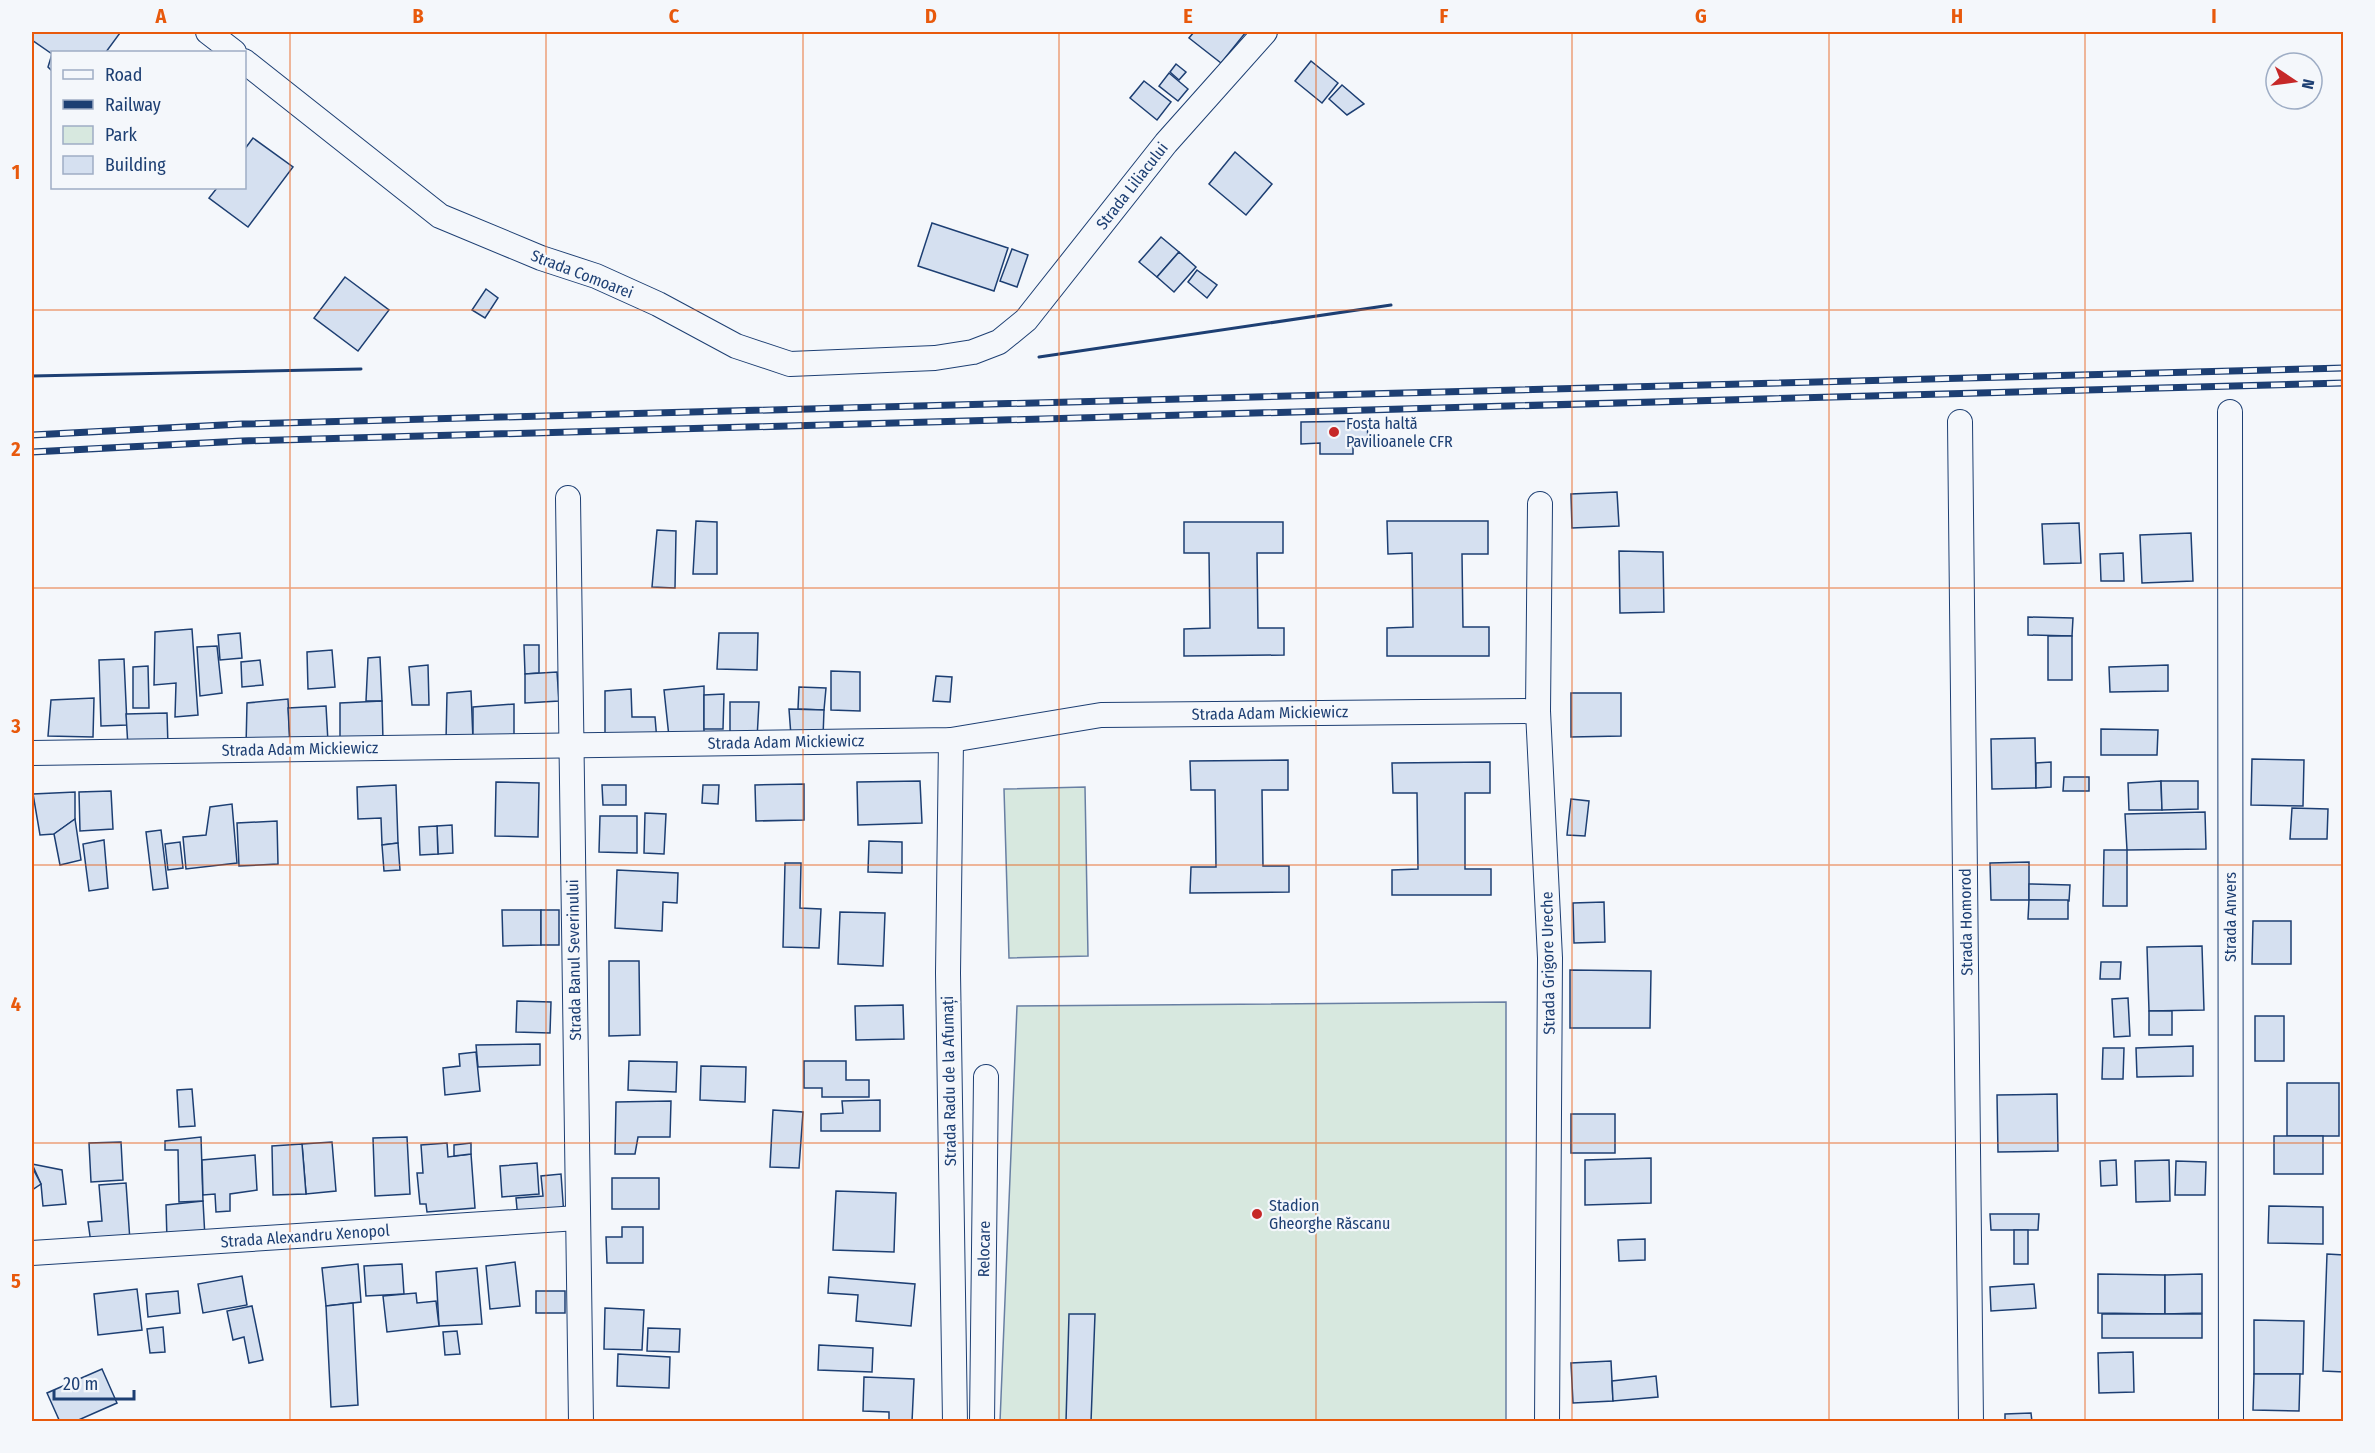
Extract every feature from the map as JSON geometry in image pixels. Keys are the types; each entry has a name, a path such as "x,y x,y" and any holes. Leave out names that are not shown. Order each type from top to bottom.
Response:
{"street":[{"path":"208,32 233,51"},
{"name":"Strada Liliacului","path":"999,342 1026,320 1166,143 1265,32"},
{"name":"Strada Comoarei","path":"246,63 440,216 541,258 596,276 658,304 736,346 790,363 801,363 935,358 973,352 999,342"},
{"name":"Strada Anvers","path":"2230,412 2230,1422"},
{"name":"Strada Homorod","path":"1960,422 1971,1422"},
{"name":"Strada Banul Severinului","path":"568,498 581,1422"},
{"name":"Strada Grigore Ureche","path":"1540,504 1538,711 1550,958 1547,1422"},
{"name":"Strada Adam Mickiewicz","path":"32,753 951,740 1101,715 1538,711"},
{"name":"Strada Radu de la Afumați","path":"951,740 948,973 955,1422"},
{"name":"Relocare","path":"982,1422 986,1077"},
{"name":"Strada Alexandru Xenopol","path":"32,1253 578,1218"}],"green space":[{"path":"1085,787 1088,956 1009,958 1004,789"},
{"name":"Stadion Gheorghe Răscanu","path":"1506,1002 1506,1421 1000,1422 1017,1006"}],"building":[{"path":"32,32 120,33 107,51 51,51 51,53 32,40"},
{"path":"1194,32 1246,32 1221,63 1189,38"},
{"path":"1311,61 1338,83 1322,103 1295,81"},
{"path":"1176,64 1186,72 1179,80 1170,72"},
{"path":"1169,73 1188,89 1178,101 1159,86"},
{"path":"1144,81 1171,102 1157,120 1130,98"},
{"path":"1342,85 1364,104 1347,115 1329,99"},
{"path":"253,138 293,167 248,227 209,198 216,189 246,189 246,147"},
{"path":"1235,152 1272,184 1246,215 1209,184"},
{"path":"932,223 1008,248 994,291 918,266"},
{"path":"1161,237 1179,252 1157,277 1139,262"},
{"path":"1012,249 1028,255 1017,287 1000,281"},
{"path":"1179,252 1196,267 1174,292 1157,277"},
{"path":"1197,270 1217,285 1207,298 1188,282"},
{"path":"345,277 389,310 358,351 314,318"},
{"path":"486,289 498,298 485,318 472,310"},
{"name":"Fosta haltă Pavilioanele CFR","path":"1367,421 1368,441 1353,442 1353,454 1320,454 1320,443 1301,444 1301,422"},
{"path":"1617,492 1619,526 1572,528 1571,494"},
{"path":"696,521 717,522 717,574 693,574"},
{"path":"1387,521 1488,521 1488,554 1462,554 1463,627 1489,627 1489,656 1387,656 1387,628 1413,627 1412,553 1388,554"},
{"path":"1184,522 1283,522 1283,553 1257,553 1258,628 1284,628 1284,655 1184,656 1184,629 1210,628 1209,553 1184,553"},
{"path":"2079,523 2081,563 2044,564 2042,524"},
{"path":"657,530 676,531 675,588 652,587"},
{"path":"2191,533 2193,581 2142,583 2140,535"},
{"path":"1619,551 1663,552 1664,612 1620,613"},
{"path":"2123,553 2124,581 2101,581 2100,554"},
{"path":"2028,617 2073,618 2072,636 2028,635"},
{"path":"192,629 198,715 175,717 176,683 154,685 155,632"},
{"path":"240,633 242,658 220,660 218,635"},
{"path":"719,633 758,633 757,670 717,669"},
{"path":"2048,636 2072,636 2072,680 2048,680"},
{"path":"524,645 539,645 539,673 525,674"},
{"path":"217,646 222,693 200,696 197,647"},
{"path":"332,650 335,687 308,689 307,652"},
{"path":"380,657 382,701 366,701 368,658"},
{"path":"124,659 127,725 101,726 99,660"},
{"path":"260,660 263,685 242,687 241,662"},
{"path":"428,665 429,705 412,705 409,667"},
{"path":"2168,665 2168,691 2110,692 2109,667"},
{"path":"148,666 149,708 133,708 133,667"},
{"path":"831,671 860,672 860,711 831,710"},
{"path":"557,672 559,701 525,703 525,674"},
{"path":"936,676 952,677 950,702 933,701"},
{"path":"704,686 704,737 669,737 664,690"},
{"path":"799,687 826,688 824,710 798,709"},
{"path":"631,689 632,717 655,717 657,741 605,742 605,691"},
{"path":"471,691 473,740 446,741 447,693"},
{"path":"1571,693 1621,693 1621,736 1571,737"},
{"path":"724,694 723,729 704,729 704,695"},
{"path":"94,698 93,737 48,736 51,700"},
{"path":"288,699 290,745 246,747 247,703"},
{"path":"382,701 383,741 340,743 340,703"},
{"path":"730,702 759,702 757,739 730,739"},
{"path":"514,704 514,738 473,740 473,707"},
{"path":"326,706 328,742 290,745 288,708"},
{"path":"789,709 824,710 823,737 791,736"},
{"path":"167,713 168,746 128,747 126,714"},
{"path":"2101,729 2158,730 2157,755 2101,755"},
{"path":"2035,738 2036,788 1992,789 1991,739"},
{"path":"2252,759 2304,760 2303,806 2251,805"},
{"path":"1288,760 1288,790 1262,790 1263,866 1289,866 1289,892 1190,893 1191,867 1216,867 1215,790 1191,790 1190,761"},
{"path":"1490,762 1490,793 1465,793 1465,869 1491,869 1491,895 1392,895 1392,870 1418,869 1417,793 1393,793 1392,763"},
{"path":"2051,762 2051,787 2036,788 2036,763"},
{"path":"2342,766 2344,766 2342,847"},
{"path":"2064,777 2089,777 2089,791 2063,791"},
{"path":"920,781 922,823 858,825 857,782"},
{"path":"2161,781 2162,810 2129,810 2128,783"},
{"path":"2161,781 2198,781 2198,809 2162,810"},
{"path":"496,782 539,783 538,837 495,836"},
{"path":"804,784 804,820 756,821 755,785"},
{"path":"396,785 398,843 382,845 381,818 358,819 357,787"},
{"path":"602,785 626,785 626,805 603,805"},
{"path":"703,785 719,785 718,804 702,803"},
{"path":"111,791 113,829 80,831 79,792"},
{"path":"75,792 75,819 54,834 40,835 33,794"},
{"path":"1571,799 1589,801 1585,836 1567,835"},
{"path":"232,804 237,863 186,869 183,837 206,835 210,807"},
{"path":"2292,808 2328,809 2327,839 2290,839"},
{"path":"2205,812 2206,849 2127,850 2125,814"},
{"path":"645,813 666,814 664,854 644,853"},
{"path":"600,816 637,816 637,853 599,852"},
{"path":"75,819 81,860 60,865 54,834"},
{"path":"277,821 278,864 239,866 237,823"},
{"path":"452,825 453,853 438,854 437,826"},
{"path":"437,826 438,854 420,855 419,827"},
{"path":"161,830 168,888 153,890 146,832"},
{"path":"104,840 108,888 89,891 83,844"},
{"path":"869,841 902,842 902,873 868,872"},
{"path":"180,842 183,868 168,870 165,844"},
{"path":"398,843 400,870 384,871 382,845"},
{"path":"2104,850 2127,850 2127,906 2103,906"},
{"path":"2029,862 2029,900 1991,900 1990,863"},
{"path":"785,863 801,863 800,908 821,909 819,948 783,947"},
{"path":"617,870 678,873 677,903 663,902 662,931 615,928"},
{"path":"2029,884 2070,885 2069,901 2029,900"},
{"path":"2029,900 2068,900 2068,919 2028,919"},
{"path":"1604,902 1605,942 1574,943 1573,903"},
{"path":"502,910 541,910 541,945 503,946"},
{"path":"541,910 559,910 559,945 541,945"},
{"path":"840,912 885,913 883,966 838,964"},
{"path":"2253,921 2291,921 2291,964 2252,964"},
{"path":"2202,946 2204,1010 2149,1011 2147,947"},
{"path":"609,961 639,961 640,1035 609,1036"},
{"path":"2101,962 2121,962 2120,979 2100,979"},
{"path":"1570,970 1651,971 1650,1028 1570,1028"},
{"path":"2128,998 2130,1036 2114,1037 2112,999"},
{"path":"517,1001 551,1002 550,1033 516,1032"},
{"path":"903,1005 904,1039 856,1040 855,1006"},
{"path":"2149,1011 2172,1011 2172,1035 2149,1035"},
{"path":"2255,1016 2284,1016 2284,1061 2255,1061"},
{"path":"540,1044 540,1065 478,1067 476,1045"},
{"path":"2193,1046 2193,1076 2137,1077 2136,1048"},
{"path":"2103,1048 2124,1048 2123,1079 2102,1079"},
{"path":"476,1052 480,1091 445,1095 443,1068 460,1066 459,1054"},
{"path":"629,1061 677,1062 676,1092 628,1090"},
{"path":"804,1061 846,1061 846,1080 869,1080 869,1097 822,1097 822,1088 804,1088"},
{"path":"701,1066 746,1067 745,1102 700,1100"},
{"path":"2287,1083 2339,1083 2339,1136 2287,1136"},
{"path":"192,1089 195,1126 179,1127 177,1090"},
{"path":"2057,1094 2058,1151 1998,1152 1997,1095"},
{"path":"880,1100 880,1131 821,1131 821,1114 843,1113 842,1101"},
{"path":"671,1101 670,1137 638,1137 635,1154 615,1154 616,1102"},
{"path":"773,1110 803,1112 799,1168 770,1167"},
{"path":"1571,1114 1615,1114 1615,1153 1571,1153"},
{"path":"2274,1136 2323,1136 2323,1174 2274,1174"},
{"path":"201,1137 203,1201 179,1202 178,1150 165,1150 165,1141"},
{"path":"407,1137 410,1194 375,1196 373,1138"},
{"path":"121,1142 123,1180 91,1182 89,1143"},
{"path":"332,1142 336,1191 306,1194 302,1144"},
{"path":"447,1143 448,1157 471,1154 475,1208 427,1212 426,1204 420,1204 417,1173 423,1173 421,1145"},
{"path":"471,1143 471,1154 454,1156 454,1145"},
{"path":"302,1144 306,1194 273,1195 272,1146"},
{"path":"255,1155 257,1190 230,1194 230,1211 216,1212 215,1194 203,1195 202,1160"},
{"path":"1651,1158 1651,1203 1585,1205 1585,1160"},
{"path":"2116,1160 2117,1185 2101,1186 2100,1161"},
{"path":"2169,1160 2170,1201 2136,1202 2135,1161"},
{"path":"2176,1161 2206,1162 2205,1195 2175,1195"},
{"path":"537,1163 539,1194 502,1197 500,1166"},
{"path":"32,1164 62,1170 66,1204 43,1206 41,1184"},
{"path":"32,1167 41,1184 32,1190"},
{"path":"561,1174 564,1216 518,1219 516,1198 543,1196 541,1176"},
{"path":"612,1178 659,1178 659,1209 612,1209"},
{"path":"126,1183 130,1241 91,1243 88,1222 102,1221 99,1185"},
{"path":"836,1191 896,1193 894,1252 833,1250"},
{"path":"203,1201 205,1238 167,1240 166,1205"},
{"path":"2269,1206 2323,1207 2323,1244 2268,1243"},
{"path":"1990,1214 2039,1214 2038,1230 1991,1230"},
{"path":"622,1227 643,1227 643,1263 607,1263 606,1237 622,1237"},
{"path":"2014,1230 2028,1230 2028,1264 2014,1264"},
{"path":"1645,1239 1645,1260 1619,1261 1618,1240"},
{"path":"2327,1254 2344,1255 2344,1372 2323,1371"},
{"path":"515,1262 520,1306 490,1309 486,1266"},
{"path":"358,1264 361,1302 326,1306 322,1268"},
{"path":"402,1264 404,1294 366,1296 364,1266"},
{"path":"477,1268 482,1324 439,1326 436,1272"},
{"path":"2098,1274 2165,1275 2165,1314 2098,1313"},
{"path":"2202,1274 2202,1313 2165,1314 2165,1275"},
{"path":"242,1276 247,1305 203,1313 198,1284"},
{"path":"829,1277 915,1284 911,1326 856,1321 858,1295 828,1293"},
{"path":"2034,1284 2036,1308 1991,1311 1990,1287"},
{"path":"137,1289 142,1330 98,1335 94,1294"},
{"path":"178,1291 180,1313 148,1317 146,1294"},
{"path":"536,1291 565,1291 565,1313 536,1313"},
{"path":"416,1293 417,1303 436,1301 439,1326 387,1332 383,1296"},
{"path":"353,1303 358,1405 331,1407 326,1306"},
{"path":"252,1306 263,1360 249,1363 244,1337 233,1340 227,1311"},
{"path":"605,1308 644,1310 642,1350 604,1349"},
{"path":"1069,1314 1095,1314 1091,1422 1066,1422"},
{"path":"2102,1314 2202,1314 2202,1338 2102,1338"},
{"path":"2254,1320 2304,1321 2303,1374 2254,1374"},
{"path":"163,1327 165,1352 150,1353 147,1329"},
{"path":"648,1328 680,1329 679,1352 647,1351"},
{"path":"457,1331 460,1354 445,1355 443,1332"},
{"path":"819,1345 873,1348 872,1372 818,1370"},
{"path":"2133,1352 2134,1392 2099,1393 2098,1353"},
{"path":"618,1354 670,1357 669,1388 617,1386"},
{"path":"1611,1361 1613,1401 1573,1403 1571,1363"},
{"path":"102,1369 117,1403 74,1422 60,1422 47,1393"},
{"path":"2254,1374 2300,1374 2299,1411 2253,1410"},
{"path":"1656,1376 1658,1397 1613,1401 1612,1381"},
{"path":"864,1377 914,1379 912,1422 889,1422 889,1412 863,1411"},
{"path":"2031,1413 2032,1422 2005,1422 2005,1414"}],"railway":[{"path":"32,435 242,424 2344,368"},
{"path":"32,452 242,441 2344,383"}],"wall":[{"path":"1039,357 1391,305"},
{"path":"32,376 361,369"}],"place":[{"name":"Fosta haltă Pavilioanele CFR","path":"1334,432"},
{"name":"Stadion Gheorghe Răscanu","path":"1257,1214"}]}
